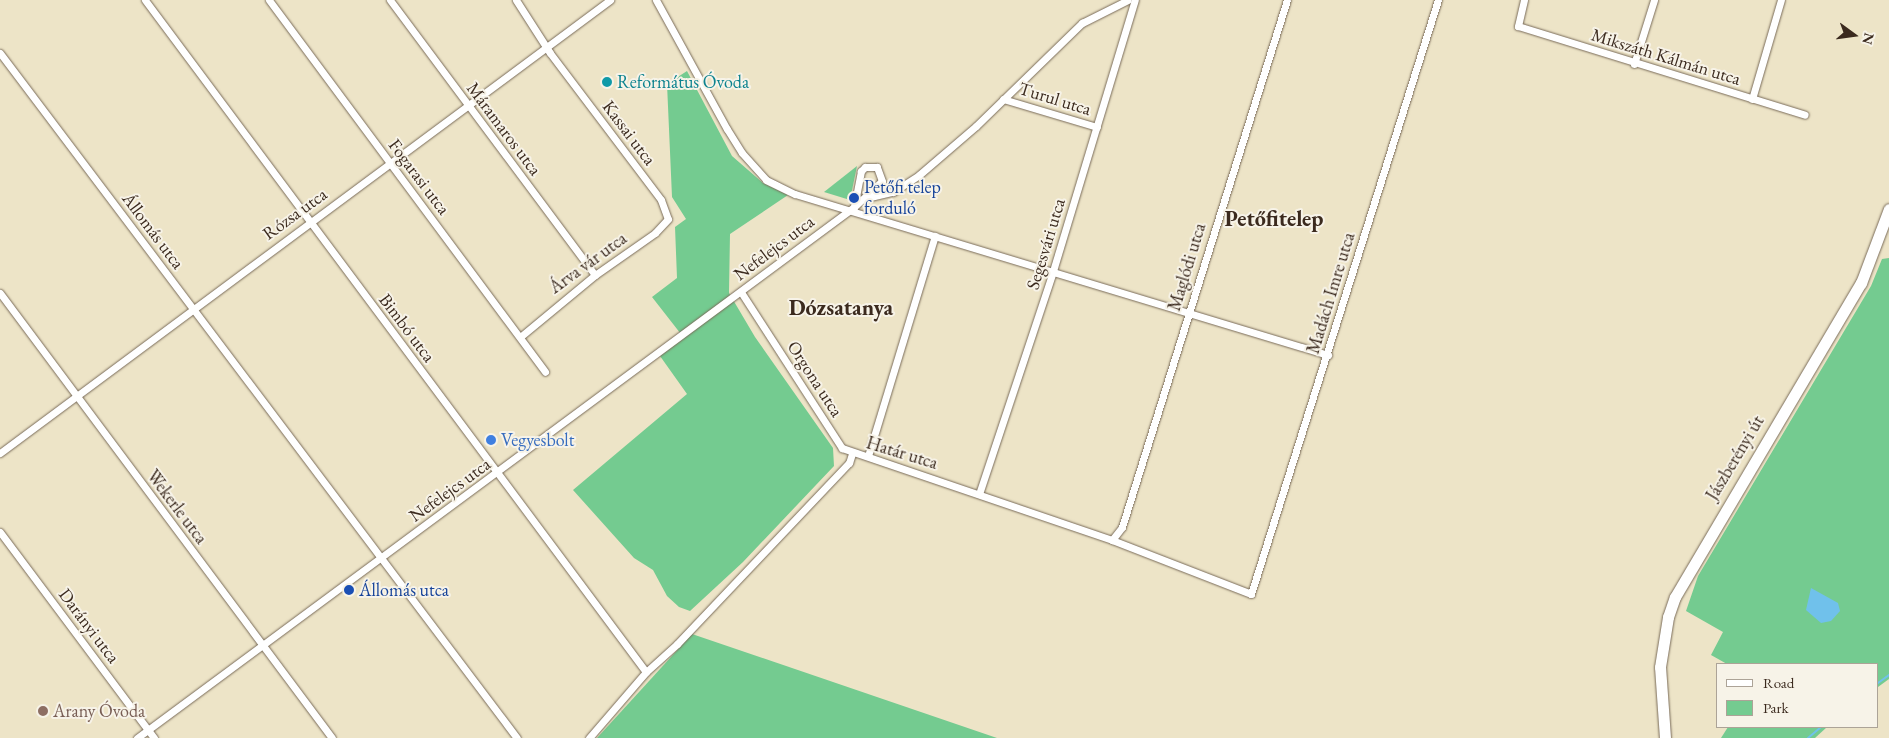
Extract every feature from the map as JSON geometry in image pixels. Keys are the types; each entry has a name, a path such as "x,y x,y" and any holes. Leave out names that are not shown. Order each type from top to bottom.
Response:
{"main road":[{"name":"Jászberényi út","path":"1665,738 1660,667 1668,617 1675,597 1861,282 1889,209"}],"street":[{"name":"Bimbó utca","path":"146,0 309,222 646,672"},
{"name":"Fogarasi utca","path":"269,0 545,372"},
{"name":"Máramaros utca","path":"390,0 595,275"},
{"name":"Kassai utca","path":"516,0 546,48 667,211"},
{"name":"Rózsa utca","path":"0,453 77,397 192,308 610,0"},
{"path":"656,0 726,129 758,172 795,194 852,208 935,236 1328,355"},
{"path":"862,201 894,192 919,175 1003,99 1082,23 1128,0"},
{"name":"Segesvári utca","path":"979,494 1053,271 1135,0"},
{"name":"Maglódi utca","path":"1112,540 1122,527 1287,0"},
{"name":"Madách Imre utca","path":"1251,594 1328,355 1437,0"},
{"name":"Mikszáth Kálmán utca","path":"1524,0 1518,26 1634,64 1805,115"},
{"path":"1634,64 1654,0"},
{"path":"1752,99 1782,0"},
{"name":"Állomás utca","path":"0,53 517,738"},
{"name":"Turul utca","path":"1003,99 1097,127"},
{"path":"852,208 861,172 865,167 877,167 882,181 862,201"},
{"name":"Nefelejcs utca","path":"137,738 498,473 862,201"},
{"name":"Árva vár utca","path":"520,337 595,275 664,225 667,211"},
{"path":"868,456 935,236"},
{"name":"Orgona utca","path":"741,292 842,448 852,454"},
{"name":"Wekerle utca","path":"0,293 332,738"},
{"name":"Határ utca","path":"589,738 646,672 678,644 850,463 852,454 868,456 1112,540 1251,594"},
{"name":"Darányi utca","path":"0,532 154,738"}],"green space":[{"path":"687,71 732,156 763,183 788,195 730,234 729,293 755,337 833,448 834,466 743,562 690,611 679,607 667,596 653,570 634,558 573,490 687,394 660,356 684,338 652,297 677,278 675,227 686,219 672,197 667,84"},
{"path":"857,166 850,200 824,192"},
{"path":"1889,258 1889,679 1879,686 1879,663 1725,663 1711,655 1723,632 1686,611 1698,576 1871,286 1882,259"},
{"path":"692,634 997,738 597,738"},
{"path":"1727,728 1826,728 1815,738 1721,738"}],"water":[{"path":"1811,588 1838,603 1840,611 1831,621 1821,623 1806,610"}],"waterway":[{"path":"1879,682 1889,675"},
{"path":"1808,738 1820,728"}],"place":[{"name":"Református Óvoda","path":"607,82"},
{"name":"Petőfi telep forduló","path":"854,198"},
{"name":"Vegyesbolt","path":"491,440"},
{"name":"Állomás utca","path":"349,590"},
{"name":"Arany Óvoda","path":"43,711"}],"district":[{"name":"Petőfitelep","path":"1274,219"},
{"name":"Dózsatanya","path":"841,308"}]}
